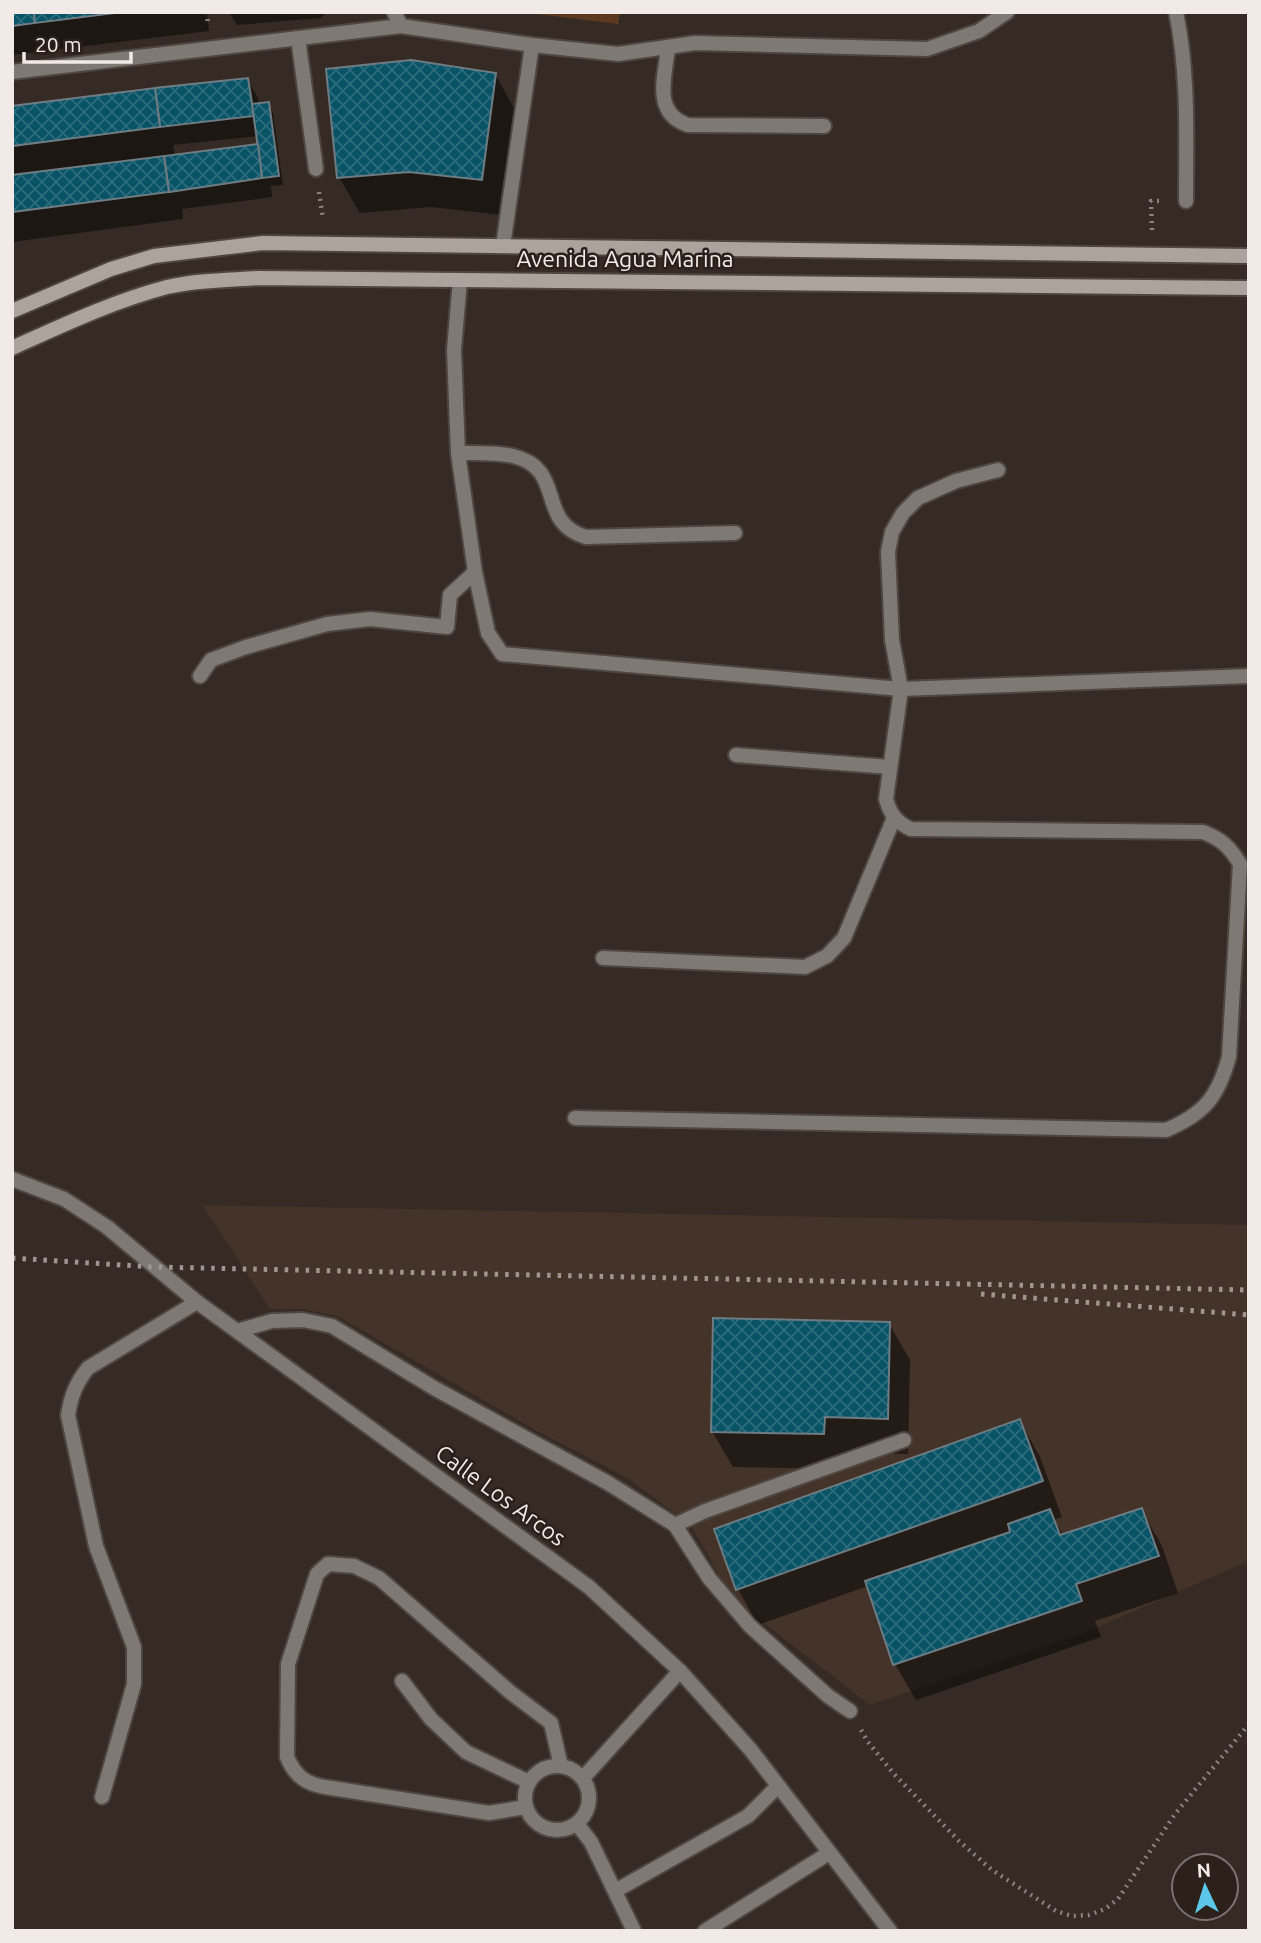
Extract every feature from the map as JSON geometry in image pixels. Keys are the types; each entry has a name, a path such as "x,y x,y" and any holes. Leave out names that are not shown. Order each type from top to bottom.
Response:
{"street":[{"path":"394,12 401,26"},
{"path":"12,72 401,26 618,54 695,43 927,49 979,31 1007,12"},
{"path":"1176,12 1182,39 1186,100 1186,201"},
{"path":"298,38 316,169"},
{"path":"503,246 532,45"},
{"path":"668,48 663,101 672,117 679,122 688,125 824,126"},
{"name":"Avenida Agua Marina","path":"12,311 111,269 154,256 262,243 1249,256"},
{"name":"Avenida Agua Marina","path":"12,348 126,300 170,287 258,278 1249,288"},
{"path":"460,280 454,350 458,453 475,572 488,633 502,654 901,689 1249,676"},
{"path":"458,453 515,456 530,464 542,475 550,489 557,517 564,527 586,537 735,533"},
{"path":"575,1118 1166,1130 1189,1120 1209,1103 1222,1082 1229,1057 1240,864 1231,849 1219,838 1203,832 911,829 894,818 888,808 886,799 901,689 891,640 888,552 892,532 902,513 918,498 956,481 998,470"},
{"path":"200,676 211,660 327,624 369,619 447,627 450,595 475,572"},
{"path":"736,755 890,767"},
{"path":"604,958 805,967 816,962 827,956 844,939 894,818"},
{"name":"Calle Los Arcos","path":"12,1179 64,1199 107,1227 197,1302 589,1587 680,1671 750,1749 890,1931"},
{"path":"102,1797 134,1684 134,1647 96,1545 68,1415 71,1398 77,1382 88,1368 197,1302"},
{"path":"237,1331 272,1321 303,1320 332,1326 434,1388 608,1483 674,1525 709,1578 750,1626 828,1696 850,1712"},
{"path":"674,1525 705,1511 904,1440"},
{"path":"526,1807 489,1813 313,1785 292,1769 287,1757 288,1664 317,1574 328,1564 355,1566 380,1577 490,1675 551,1723 561,1766"},
{"path":"583,1778 680,1671"},
{"path":"402,1681 430,1719 466,1752 529,1782"},
{"path":"561,1766 573,1770 583,1778 589,1802 585,1815 576,1824 553,1830 541,1826 531,1818 526,1807 525,1794 529,1782 537,1773 548,1767 561,1766"},
{"path":"615,1891 748,1816 778,1786"},
{"path":"576,1824 591,1842 635,1931"},
{"path":"705,1931 829,1853"}],"path":[{"path":"316,169 326,244"},
{"path":"850,1712 868,1742 894,1774 959,1842 992,1870 1056,1911 1072,1916 1089,1915 1105,1909 1118,1899 1175,1814 1249,1724"}],"shaded area":[{"path":"202,1205 1249,1225 1249,1561 1084,1633 870,1705 743,1607 720,1577 691,1525 624,1476 537,1431 337,1316 303,1309 270,1309"}],"green space":[{"path":"521,12 620,12 618,24"}],"building":[{"path":"12,12 34,12 35,23 12,26"},
{"path":"34,12 123,12 35,23"},
{"path":"411,60 496,73 482,180 409,172 337,178 326,69"},
{"path":"248,78 254,116 160,127 155,88"},
{"path":"155,88 160,127 12,146 12,106"},
{"path":"269,102 279,176 262,178 252,104"},
{"path":"258,144 262,178 169,192 164,156"},
{"path":"164,156 169,192 12,212 12,175"},
{"path":"713,1318 890,1322 888,1419 825,1417 824,1434 711,1432"},
{"path":"1020,1419 1043,1481 736,1590 714,1529"},
{"path":"1142,1508 1159,1556 1076,1584 1082,1601 893,1665 865,1581 1010,1532 1008,1524 1050,1509 1060,1535"}],"railway":[{"path":"12,1258 153,1267 1249,1290"},
{"path":"981,1294 1249,1315"}]}
